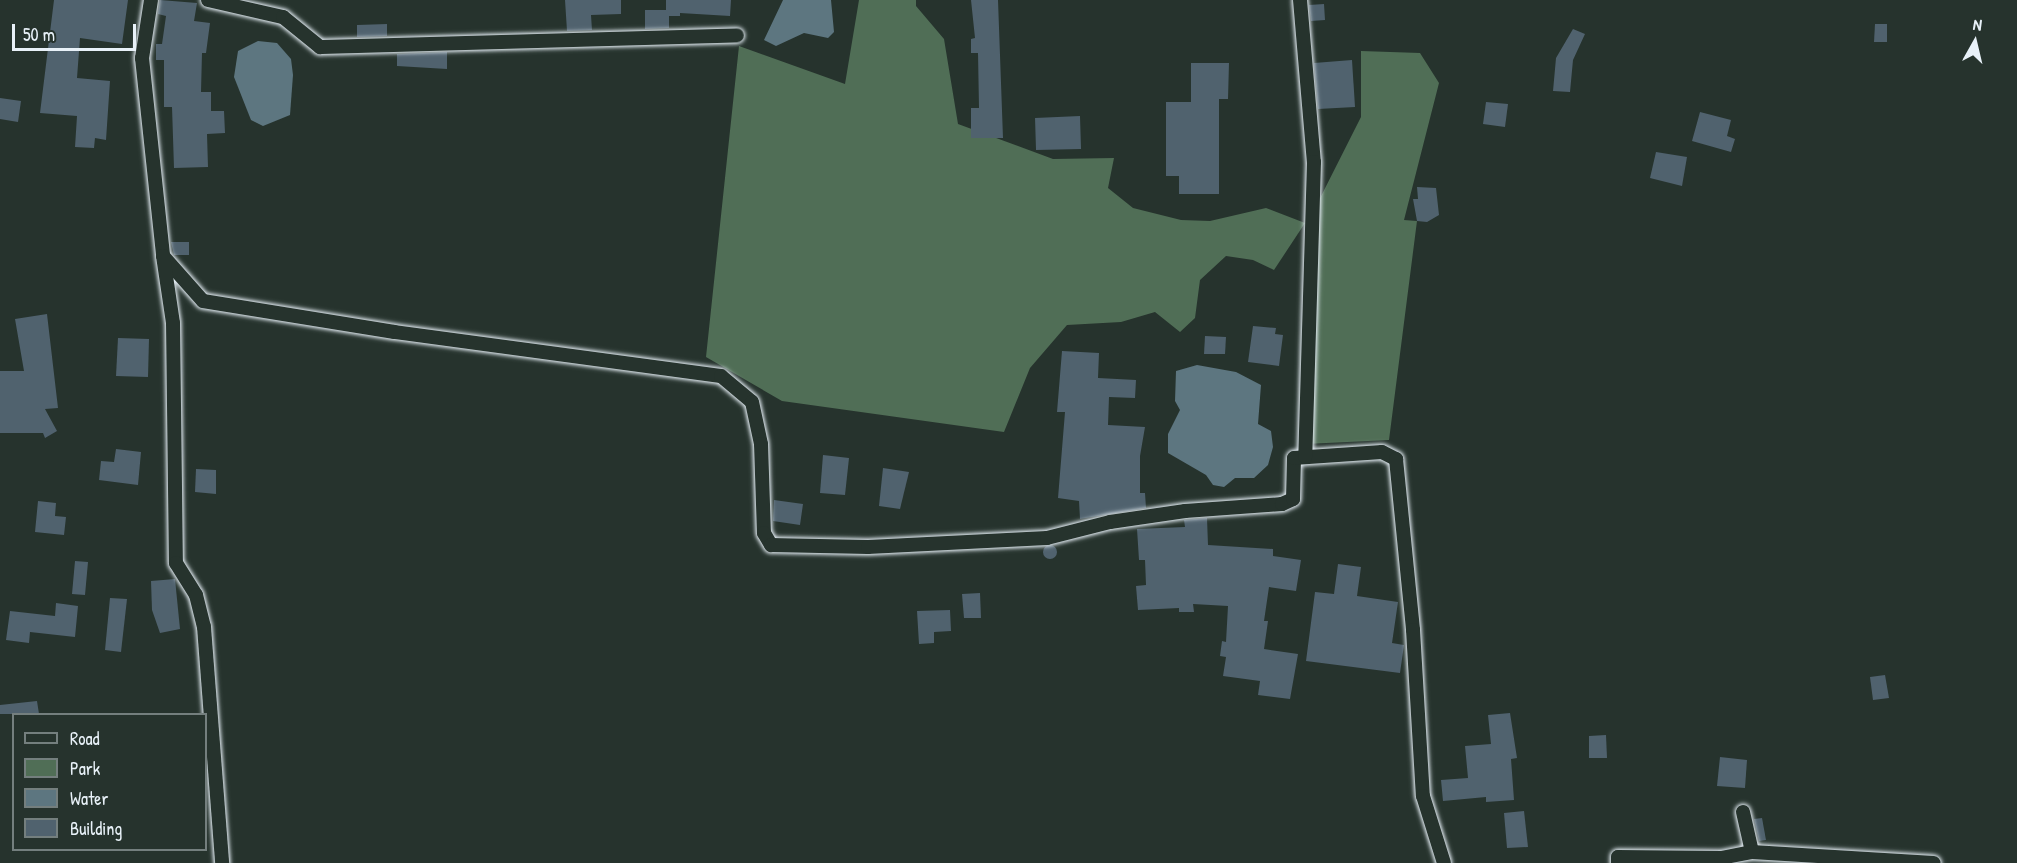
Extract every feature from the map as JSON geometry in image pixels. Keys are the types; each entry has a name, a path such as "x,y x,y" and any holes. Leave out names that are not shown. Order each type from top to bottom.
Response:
{"street":[{"path":"151,0 142,58 163,256 173,322 176,564 196,595 204,627 222,863"},
{"path":"208,0 283,17 320,47 737,35"},
{"path":"1300,0 1314,162 1305,457"},
{"path":"163,256 203,301 232,308 721,375 752,402 761,444 764,533 771,545 868,547 1047,538 1110,522 1185,511 1282,504 1293,499 1294,458 1382,452 1396,459 1413,630 1423,796 1444,863"},
{"path":"1743,812 1752,852"},
{"path":"1618,863 1618,857 1721,858 1752,852 1934,863"}],"green space":[{"path":"859,0 916,0 916,6 944,39 958,124 1053,159 1114,158 1108,188 1133,208 1181,220 1210,221 1266,208 1305,223 1274,270 1253,260 1226,256 1200,280 1195,318 1180,332 1155,312 1121,322 1067,325 1030,368 1004,432 782,401 706,357 739,46 845,84"},
{"path":"1361,51 1420,53 1439,83 1404,220 1417,221 1389,440 1305,444 1311,216 1361,117"}],"water":[{"path":"783,0 831,0 834,32 828,38 804,33 776,46 764,40"},
{"path":"258,41 277,43 291,59 293,75 290,115 263,126 251,120 234,77 238,51"},
{"path":"1197,365 1236,372 1261,385 1258,424 1271,431 1273,447 1268,465 1254,478 1235,478 1224,487 1213,485 1206,475 1168,453 1168,434 1180,410 1175,401 1176,371"}],"building":[{"path":"54,0 128,0 122,44 80,38 77,78 110,81 106,140 95,138 94,148 75,147 77,116 40,113"},
{"path":"160,0 197,3 194,21 210,23 206,53 202,53 201,92 211,92 211,111 224,111 225,133 207,134 208,167 174,168 172,107 164,107 164,60 156,60 156,44 162,44 166,16 158,14"},
{"path":"565,0 621,0 621,14 591,15 592,30 567,31"},
{"path":"666,0 731,0 730,16 680,13 680,16 669,16 669,28 645,29 645,10 666,10"},
{"path":"971,0 998,0 1003,138 971,138 971,108 979,108 978,53 971,53 971,39 975,38"},
{"path":"1324,4 1325,20 1311,21 1309,5"},
{"path":"387,24 387,36 357,37 357,25"},
{"path":"1875,24 1887,24 1887,42 1874,42"},
{"path":"1573,29 1585,34 1573,60 1570,92 1553,91 1556,58"},
{"path":"447,52 447,69 397,66 397,54"},
{"path":"1352,60 1355,107 1318,109 1314,63"},
{"path":"1191,63 1229,63 1228,99 1219,99 1219,194 1179,194 1179,176 1166,176 1166,102 1191,102"},
{"path":"0,98 21,101 18,122 0,119"},
{"path":"1486,102 1508,104 1505,127 1483,124"},
{"path":"1700,112 1731,120 1727,136 1735,139 1731,152 1692,141"},
{"path":"1080,116 1081,149 1036,150 1035,118"},
{"path":"1656,152 1687,157 1682,186 1650,178"},
{"path":"1417,187 1436,188 1439,215 1427,222 1417,221 1413,199 1418,199"},
{"path":"171,242 189,242 189,255 174,255"},
{"path":"47,314 58,408 45,409 57,431 45,438 43,433 0,433 0,371 24,371 15,319"},
{"path":"1253,326 1276,328 1275,334 1283,335 1279,366 1248,362"},
{"path":"1205,336 1226,337 1225,354 1204,354"},
{"path":"118,338 149,339 148,377 116,376"},
{"path":"1062,351 1099,353 1098,378 1136,380 1135,398 1109,397 1108,425 1145,427 1140,456 1140,493 1145,493 1146,508 1080,519 1079,501 1058,498 1065,412 1057,412"},
{"path":"116,449 141,452 138,485 99,480 101,461 114,462"},
{"path":"823,455 849,458 845,495 820,493"},
{"path":"883,468 909,472 900,509 879,506"},
{"path":"196,469 216,470 216,494 195,492"},
{"path":"774,500 803,504 800,525 773,521"},
{"path":"38,501 56,503 55,516 66,517 64,535 35,532"},
{"path":"1207,518 1208,545 1273,549 1273,556 1301,560 1296,591 1269,587 1264,621 1268,621 1264,649 1298,654 1290,699 1258,695 1260,681 1223,676 1226,657 1220,656 1222,641 1226,642 1228,606 1193,604 1194,612 1179,612 1179,608 1138,610 1136,586 1146,585 1145,560 1139,560 1137,529 1185,527 1184,520"},
{"path":"1050,545 1055,547 1057,552 1055,557 1050,559 1045,557 1043,552 1045,547"},
{"path":"75,561 88,562 85,595 72,594"},
{"path":"1338,564 1361,567 1357,596 1398,602 1392,643 1404,645 1400,673 1306,661 1315,592 1334,594"},
{"path":"175,579 180,629 160,633 152,610 151,581"},
{"path":"980,593 981,618 964,618 962,594"},
{"path":"110,598 127,599 121,652 105,650"},
{"path":"56,603 78,606 75,637 30,632 29,643 6,640 10,611 55,616"},
{"path":"950,610 951,631 934,632 934,643 919,644 917,611"},
{"path":"1885,675 1889,698 1873,700 1870,677"},
{"path":"37,701 39,713 0,714 0,705"},
{"path":"1510,713 1517,758 1511,759 1514,800 1486,802 1486,797 1443,801 1441,780 1468,778 1465,746 1491,744 1488,715"},
{"path":"1606,735 1607,758 1589,758 1589,736"},
{"path":"1720,757 1747,760 1745,788 1717,786"},
{"path":"1524,811 1528,847 1507,848 1504,813"},
{"path":"1762,818 1766,840 1759,841 1754,819"}]}
